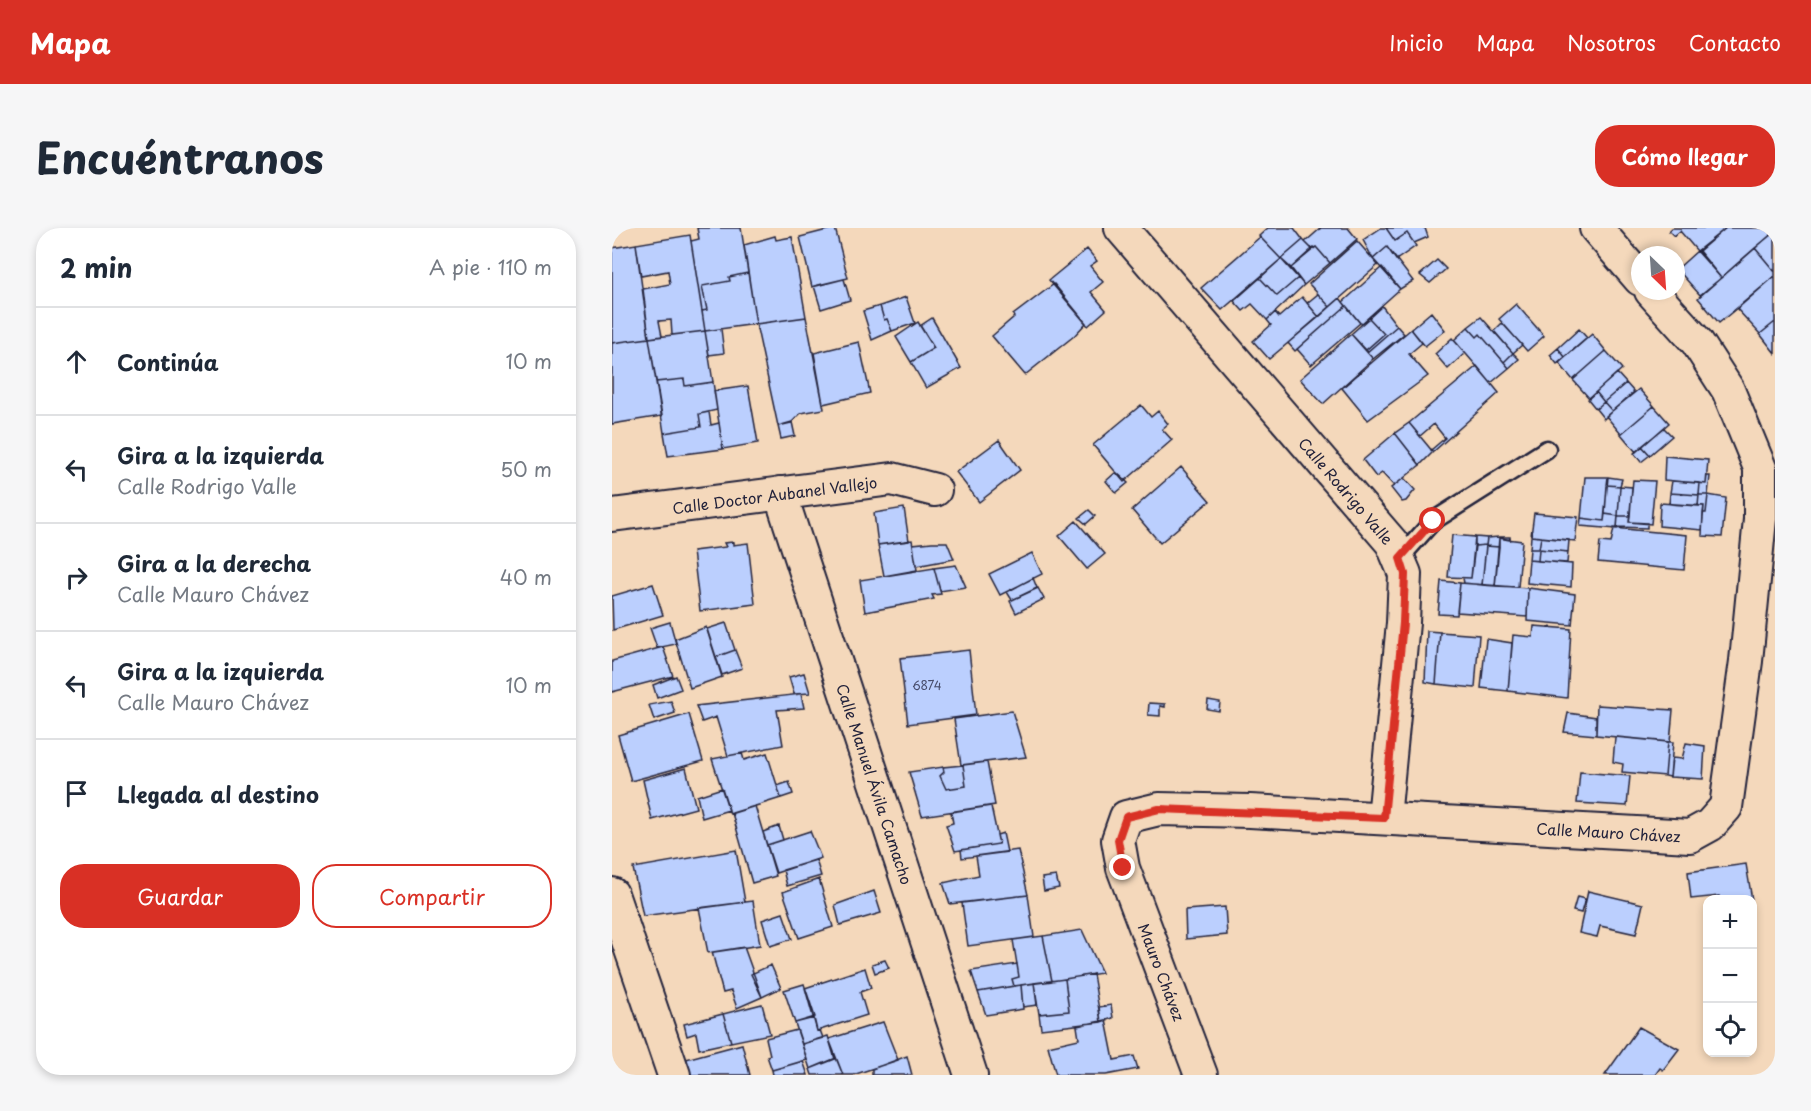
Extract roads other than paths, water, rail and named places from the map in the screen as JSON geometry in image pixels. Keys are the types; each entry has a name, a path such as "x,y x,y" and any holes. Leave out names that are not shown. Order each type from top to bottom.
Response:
{"street":[{"name":"Calle Rodrigo Valle","path":"1121,228 1392,543 1400,558 1405,574 1403,623 1384,818"},
{"path":"1596,228 1631,269"},
{"name":"Calle Mauro Chávez","path":"1123,868 1118,840 1126,817 1159,809 1384,818 1690,836 1710,825 1726,807 1746,661 1760,519 1760,468 1728,390 1697,342 1659,300"},
{"name":"Calle Doctor Aubanel Vallejo","path":"612,515 892,479 935,490"},
{"name":"Calle Manuel Ávila Camacho","path":"780,493 971,1075"},
{"name":"Mauro Chávez","path":"1123,868 1201,1075"},
{"path":"612,894 674,1075"}],"lane":[{"path":"1400,558 1433,521 1547,449"}]}
